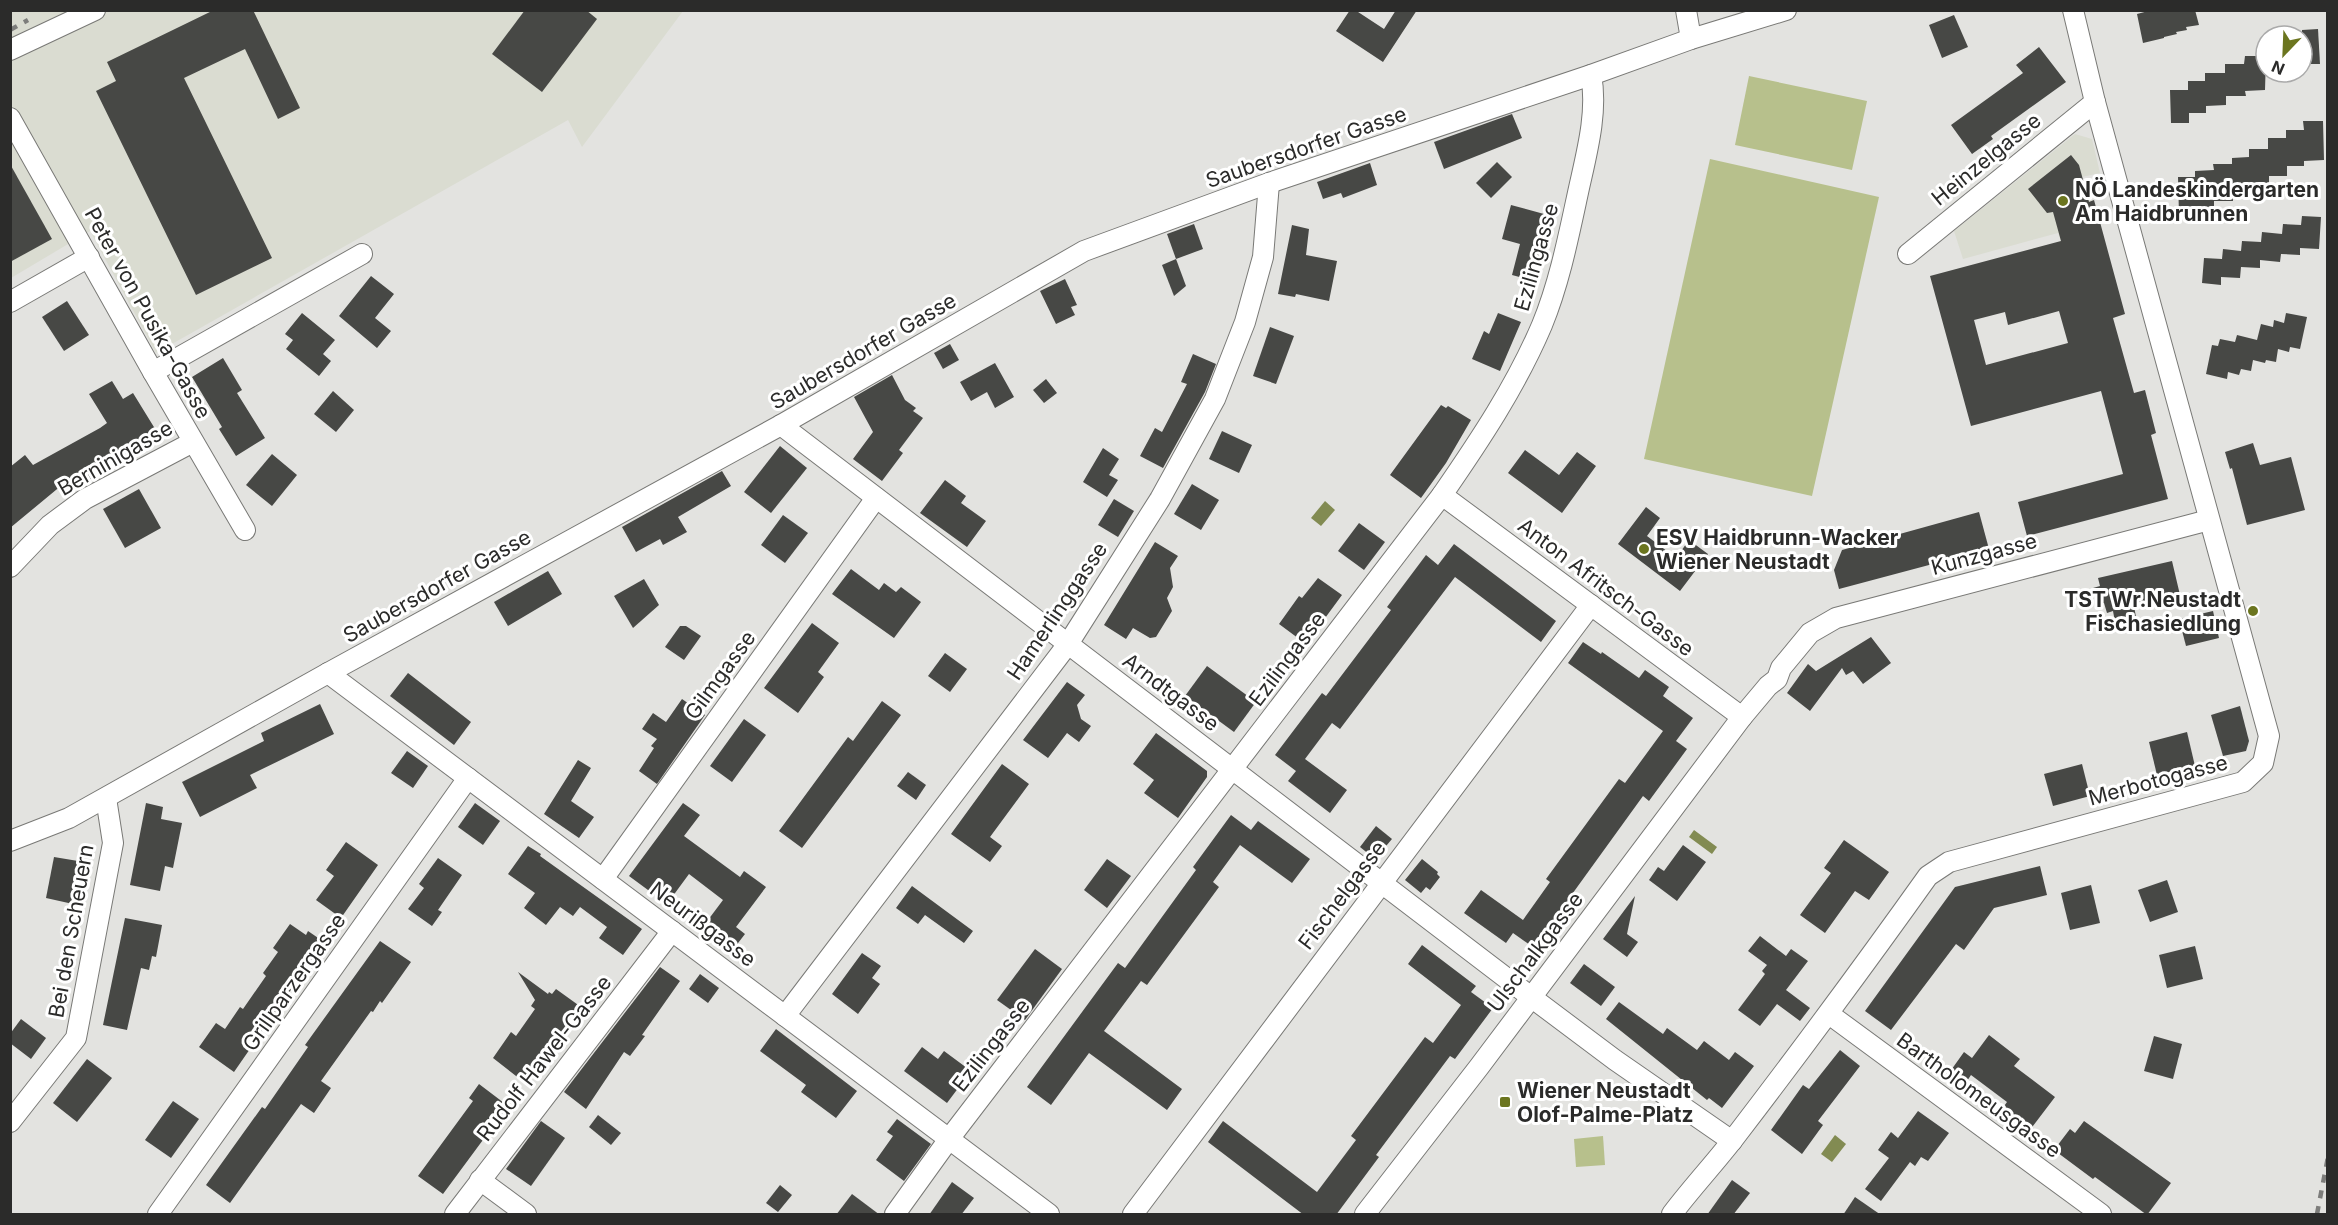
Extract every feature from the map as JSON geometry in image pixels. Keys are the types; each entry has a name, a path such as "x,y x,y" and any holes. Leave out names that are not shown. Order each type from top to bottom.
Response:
{"street":[{"path":"10,50 95,10"},
{"path":"1686,10 1691,39"},
{"name":"Saubersdorfer Gasse","path":"10,841 69,818 106,798 328,672 781,425 1084,251 1269,183 1691,39 1786,10"},
{"name":"Merbotogasse","path":"1672,1215 1829,1014 1928,876 1949,862 2243,782 2263,764 2269,736 2095,102 2073,10"},
{"name":"Ezilingasse","path":"895,1215 949,1139 1442,495 1486,432 1515,382 1546,314 1560,274 1584,165 1595,96 1591,75"},
{"name":"Heinzelgasse","path":"1908,254 2095,102"},
{"name":"Peter von Pusika-Gasse","path":"10,118 245,530"},
{"name":"Hamerlinggasse","path":"785,1016 1068,644 1160,499 1215,399 1245,322 1263,257 1269,183"},
{"path":"153,372 362,254"},
{"path":"10,302 89,257"},
{"name":"Arndtgasse","path":"781,425 1531,997 1615,1060 1732,1141"},
{"name":"Berninigasse","path":"10,567 50,525 85,499 193,442"},
{"name":"Anton Afritsch-Gasse","path":"1442,495 1742,717"},
{"name":"Gilmgasse","path":"603,879 876,498"},
{"name":"Kunzgasse","path":"1742,717 1768,686 1777,679 1781,668 1810,633 1836,618 2209,520"},
{"name":"Fischelgasse","path":"1133,1215 1591,605"},
{"name":"Neurißgasse","path":"328,672 1049,1215"},
{"name":"Ulschalkgasse","path":"1365,1215 1742,717"},
{"name":"Grillparzergasse","path":"159,1215 468,777"},
{"name":"Bei den Scheuern","path":"10,1122 76,1038 113,843 106,798"},
{"name":"Rudolf Hawel-Gasse","path":"455,1215 672,931"},
{"name":"Bartholomeusgasse","path":"1829,1014 2101,1215"},
{"path":"480,1180 526,1215"}],"shaded area":[{"path":"10,11 683,11 582,147 568,120 156,353 90,231 11,278"},
{"path":"1749,76 1867,101 1852,170 1735,145"},
{"path":"2075,134 2092,139 2100,173 2082,177 2089,201 2094,200 2062,244 2058,233 1963,259 1954,231"},
{"path":"1710,159 1879,197 1812,496 1644,459"},
{"path":"1325,501 1335,510 1321,526 1311,518"},
{"path":"1694,830 1717,847 1712,854 1689,837"},
{"path":"1835,1135 1846,1144 1832,1162 1821,1154"},
{"path":"1603,1136 1605,1165 1576,1167 1574,1139"}],"building":[{"path":"214,10 253,10 300,108 278,119 245,49 184,78 272,258 196,295 96,91 116,81 107,62"},
{"path":"525,10 586,10 597,19 542,92 492,54"},
{"path":"1350,10 1355,10 1384,29 1396,10 1417,10 1383,62 1336,31"},
{"path":"2152,10 2195,10 2199,25 2186,27 2187,30 2176,32 2177,34 2143,43 2137,14"},
{"path":"1954,15 1968,47 1942,58 1929,25"},
{"path":"2314,29 2318,29 2320,64 2314,64"},
{"path":"2039,47 2066,82 1991,136 1993,139 1972,154 1951,125 2023,73 2016,65"},
{"path":"2245,56 2254,56 2254,84 2265,84 2265,90 2245,91 2246,96 2226,96 2226,105 2206,106 2206,113 2189,113 2189,123 2171,123 2170,90 2188,90 2188,81 2205,81 2205,73 2225,73 2225,64 2244,64"},
{"path":"1512,114 1522,138 1444,169 1434,142"},
{"path":"2303,121 2323,121 2324,160 2304,161 2304,166 2287,166 2287,176 2269,176 2269,185 2250,186 2250,192 2232,193 2233,201 2214,201 2214,208 2196,208 2195,215 2179,215 2178,177 2195,177 2195,171 2214,170 2213,164 2232,164 2232,158 2249,157 2249,149 2268,149 2268,138 2286,138 2286,130 2304,130"},
{"path":"2071,155 2079,165 2089,202 2094,200 2125,314 2113,318 2134,393 2145,390 2156,433 2151,435 2168,499 2027,536 2018,502 2123,474 2101,391 1971,426 1930,276 2061,241 2053,212 2047,213 2028,189","holes":["2059,311 2068,343 1986,365 1974,320 2005,312 2008,325"]},
{"path":"1497,162 1512,177 1491,198 1476,183"},
{"path":"1370,163 1377,185 1343,198 1341,193 1323,199 1317,182"},
{"path":"10,164 52,239 10,262"},
{"path":"1511,205 1555,217 1538,282 1512,275 1520,244 1502,239"},
{"path":"2302,216 2321,217 2319,249 2300,248 2300,255 2281,254 2280,262 2260,260 2260,268 2241,267 2240,278 2221,277 2221,285 2202,283 2204,258 2222,259 2223,249 2241,251 2242,241 2261,242 2262,232 2282,234 2283,224 2301,225"},
{"path":"1194,224 1203,249 1176,259 1167,234"},
{"path":"1292,225 1309,229 1306,255 1337,261 1329,301 1296,294 1295,297 1278,294"},
{"path":"1176,259 1186,286 1174,296 1162,265"},
{"path":"371,276 394,294 375,318 391,331 377,348 339,316"},
{"path":"1065,279 1077,305 1071,307 1075,315 1056,324 1040,291"},
{"path":"67,301 89,335 64,351 42,317"},
{"path":"302,313 335,340 323,354 331,361 319,376 286,349 293,340 285,334"},
{"path":"1498,313 1521,322 1500,371 1472,359 1484,331 1489,334"},
{"path":"2286,313 2307,317 2300,349 2290,347 2289,352 2278,349 2276,362 2266,360 2265,363 2253,360 2251,371 2241,369 2239,375 2228,372 2227,379 2206,374 2212,345 2218,346 2220,339 2235,342 2237,335 2257,340 2261,324 2273,327 2274,320 2284,323"},
{"path":"1270,327 1294,336 1276,384 1253,376"},
{"path":"950,344 959,360 943,369 934,353"},
{"path":"1193,354 1216,364 1205,392 1163,468 1140,456 1155,428 1162,432 1187,384 1181,382"},
{"path":"223,358 242,390 237,393 265,438 236,456 219,429 222,427 192,377"},
{"path":"995,363 1014,397 995,408 987,392 971,401 960,382"},
{"path":"892,375 905,400 916,408 913,411 923,418 899,450 903,453 882,481 853,459 873,432 854,397"},
{"path":"1046,379 1057,393 1044,403 1033,390"},
{"path":"112,381 123,399 133,393 157,432 106,462 110,469 73,489 68,480 10,528 10,467 25,455 33,465 107,423 89,394"},
{"path":"333,391 354,410 336,432 314,414"},
{"path":"1441,405 1446,408 1448,406 1471,420 1446,463 1421,498 1390,475"},
{"path":"1222,431 1252,445 1239,473 1209,459"},
{"path":"2253,443 2260,465 2291,457 2305,510 2247,525 2232,468 2230,469 2225,452"},
{"path":"780,446 807,468 771,513 744,492"},
{"path":"1103,448 1119,459 1109,475 1118,480 1107,497 1083,482"},
{"path":"1525,450 1559,475 1577,452 1596,466 1562,513 1508,473"},
{"path":"272,454 297,475 272,506 246,485"},
{"path":"722,471 731,486 678,517 687,532 663,545 660,539 636,552 622,527"},
{"path":"945,480 966,496 961,503 986,521 967,547 920,513"},
{"path":"1192,484 1219,500 1201,530 1174,514"},
{"path":"139,489 161,528 125,548 103,509"},
{"path":"1114,499 1134,511 1118,537 1098,525"},
{"name":"ESV Haidbrunn-Wacker Wiener Neustadt","path":"1646,507 1660,518 1647,536 1676,558 1689,540 1708,554 1680,591 1618,544"},
{"path":"1979,512 1989,549 1839,589 1834,570 1842,550"},
{"path":"783,515 808,533 785,563 761,545"},
{"path":"1359,523 1385,542 1364,570 1338,551"},
{"path":"1155,542 1178,556 1170,568 1173,587 1167,598 1172,611 1156,637 1150,638 1133,628 1126,639 1104,625"},
{"path":"1454,544 1556,621 1541,642 1455,577 1340,729 1332,723 1305,759 1347,790 1330,813 1288,781 1296,771 1275,755 1322,693 1326,696 1391,610 1387,607 1426,555 1438,565"},
{"path":"2172,561 2180,595 2134,606 2136,617 2115,622 2113,611 2107,613 2104,603 2097,604 2093,588 2100,586 2098,578"},
{"path":"851,569 879,590 884,583 896,592 901,587 921,602 894,638 832,594"},
{"path":"548,571 562,594 508,626 494,602"},
{"path":"1318,578 1342,595 1306,644 1279,624 1299,596 1302,598"},
{"path":"644,579 659,605 633,628 614,596"},
{"path":"2213,611 2219,638 2186,646 2179,619"},
{"path":"812,623 839,643 818,672 824,677 798,713 764,688"},
{"path":"680,626 686,626 701,636 684,660 665,647"},
{"path":"1871,637 1891,663 1863,684 1853,671 1846,675 1842,668 1810,711 1787,693 1808,664 1816,671"},
{"path":"1583,642 1601,654 1602,652 1639,678 1645,670 1669,687 1663,696 1693,718 1676,741 1687,749 1649,801 1643,796 1570,897 1574,899 1537,950 1513,933 1506,943 1464,913 1481,890 1523,920 1550,882 1546,879 1619,779 1625,783 1663,731 1568,663"},
{"path":"945,653 967,669 950,692 928,676"},
{"path":"1207,666 1256,702 1234,732 1185,696"},
{"path":"408,673 471,722 454,745 390,696"},
{"path":"1067,682 1085,695 1077,705 1081,719 1091,726 1079,742 1067,733 1048,758 1023,740"},
{"path":"682,699 705,715 657,784 639,771 657,739 642,729 653,713 666,722"},
{"path":"882,701 901,715 802,848 779,831 848,737 853,741"},
{"path":"320,704 334,734 250,775 257,788 200,817 182,782 264,741 261,733"},
{"path":"2240,706 2249,741 2246,751 2223,756 2211,715"},
{"path":"744,719 766,735 732,782 710,766"},
{"path":"2187,732 2195,766 2157,775 2149,742"},
{"path":"1156,733 1207,771 1207,777 1178,818 1144,793 1154,780 1133,764"},
{"path":"407,751 428,766 413,788 391,773"},
{"path":"578,760 591,768 571,801 594,817 579,838 544,814"},
{"path":"1002,764 1029,784 990,837 1002,846 990,862 951,834"},
{"path":"2082,764 2090,796 2053,806 2044,774"},
{"path":"908,772 926,785 916,800 897,786"},
{"path":"146,803 163,807 161,819 182,823 173,868 165,866 160,891 130,885"},
{"path":"475,803 500,821 483,845 458,827"},
{"path":"683,803 700,815 684,836 740,877 744,871 766,887 736,927 745,934 735,947 705,924 723,900 689,874 667,904 629,876"},
{"path":"1231,815 1251,830 1258,821 1310,859 1292,883 1240,845 1213,882 1219,887 1147,985 1141,981 1104,1031 1182,1089 1167,1110 1089,1053 1051,1105 1027,1087 1118,963 1125,968 1196,870 1193,867"},
{"path":"1376,826 1392,839 1375,859 1360,847"},
{"path":"1844,840 1889,872 1869,900 1855,891 1825,933 1800,915 1831,873 1824,868"},
{"path":"346,842 378,865 341,918 316,900 334,876 326,870"},
{"path":"1683,845 1706,862 1677,901 1649,880 1658,867 1664,871"},
{"path":"528,846 642,929 623,955 599,938 607,927 580,907 573,916 560,907 546,925 524,908 535,893 508,874"},
{"path":"54,857 90,863 82,906 46,898"},
{"path":"438,858 462,875 438,910 442,912 432,926 408,909 424,888 419,884"},
{"path":"1107,859 1131,876 1107,908 1084,890"},
{"path":"1422,859 1438,872 1440,877 1430,890 1426,887 1421,893 1405,880"},
{"path":"2040,866 2047,895 1994,908 1964,950 1956,944 1891,1030 1865,1011 1955,887"},
{"path":"2167,880 2178,912 2150,922 2138,890"},
{"path":"2091,885 2100,923 2070,930 2061,893"},
{"path":"912,886 973,931 964,943 925,915 918,924 896,908"},
{"path":"1635,896 1627,934 1638,942 1627,957 1603,939"},
{"path":"125,918 162,925 156,957 152,956 149,970 141,968 127,1030 103,1025"},
{"path":"290,924 306,935 308,931 324,942 234,1072 199,1047 216,1023 225,1029 240,1007 243,1009 266,976 263,973 278,952 273,948"},
{"path":"1760,936 1786,956 1791,949 1808,961 1786,990 1810,1008 1800,1021 1777,1004 1760,1026 1738,1010 1765,974 1762,971 1767,965 1748,951"},
{"path":"380,941 411,962 382,1003 380,1001 373,1012 371,1011 321,1081 331,1088 314,1113 301,1104 230,1203 206,1185 262,1107 265,1109 308,1047 305,1045"},
{"path":"1422,945 1476,986 1471,992 1493,1008 1455,1059 1450,1056 1376,1155 1379,1157 1336,1215 1304,1215 1208,1142 1223,1121 1317,1192 1356,1140 1351,1136 1425,1037 1433,1043 1461,1005 1408,964"},
{"path":"2195,946 2203,979 2167,988 2159,955"},
{"path":"1035,949 1062,969 1025,1020 997,1000"},
{"path":"862,953 881,966 872,978 880,984 858,1014 832,994"},
{"path":"1584,964 1615,987 1601,1006 1570,983"},
{"path":"660,967 680,981 642,1035 645,1036 630,1056 624,1052 586,1109 564,1092"},
{"path":"518,972 548,994 549,992 552,994 556,989 581,1007 543,1062 541,1061 525,1083 493,1058 511,1032 516,1036 535,1009 531,1006 535,1000"},
{"path":"700,974 719,988 708,1003 689,989"},
{"path":"1619,1002 1663,1034 1667,1028 1697,1050 1704,1041 1729,1060 1735,1052 1754,1066 1722,1108 1709,1098 1707,1100 1606,1019"},
{"path":"21,1019 46,1038 31,1059 10,1043 10,1034"},
{"path":"776,1029 857,1091 836,1118 801,1092 806,1085 760,1051"},
{"path":"1989,1035 2020,1059 2014,1066 2055,1097 2030,1130 2002,1109 2007,1102 1971,1075 1965,1084 1949,1073 1964,1052 1972,1058"},
{"path":"2154,1036 2182,1044 2173,1079 2144,1071"},
{"path":"922,1047 938,1059 944,1051 971,1071 947,1103 904,1071"},
{"path":"1840,1050 1860,1066 1818,1121 1823,1125 1802,1154 1771,1130 1803,1085 1809,1089"},
{"path":"87,1059 112,1078 77,1122 53,1103"},
{"path":"479,1084 508,1106 443,1194 418,1176 473,1101 469,1098"},
{"path":"173,1101 199,1119 171,1158 145,1140"},
{"path":"1918,1111 1949,1133 1928,1161 1921,1157 1915,1166 1910,1162 1881,1201 1865,1189 1889,1158 1878,1150 1891,1132 1898,1138"},
{"path":"598,1115 621,1133 611,1145 589,1127"},
{"path":"897,1119 931,1144 904,1181 876,1160 893,1136 887,1132"},
{"path":"541,1121 565,1138 531,1186 506,1169"},
{"path":"2084,1121 2171,1183 2147,1215 2054,1150 2070,1129 2075,1133"},
{"path":"1732,1180 1750,1193 1733,1215 1707,1215"},
{"path":"952,1182 974,1198 961,1215 929,1215"},
{"path":"780,1185 792,1195 778,1212 766,1203"},
{"path":"852,1194 880,1215 836,1215"},
{"path":"1855,1197 1881,1215 1843,1215"}],"railway":[{"path":"10,30 28,20"},
{"path":"2317,1214 2328,1157"}],"place":[{"name":"NÖ Landeskindergarten Am Haidbrunnen","path":"2063,201"},
{"name":"ESV Haidbrunn-Wacker Wiener Neustadt","path":"1644,549"},
{"name":"TST Wr.Neustadt Fischasiedlung","path":"2253,611"},
{"name":"Wiener Neustadt Olof-Palme-Platz","path":"1505,1102"}]}
